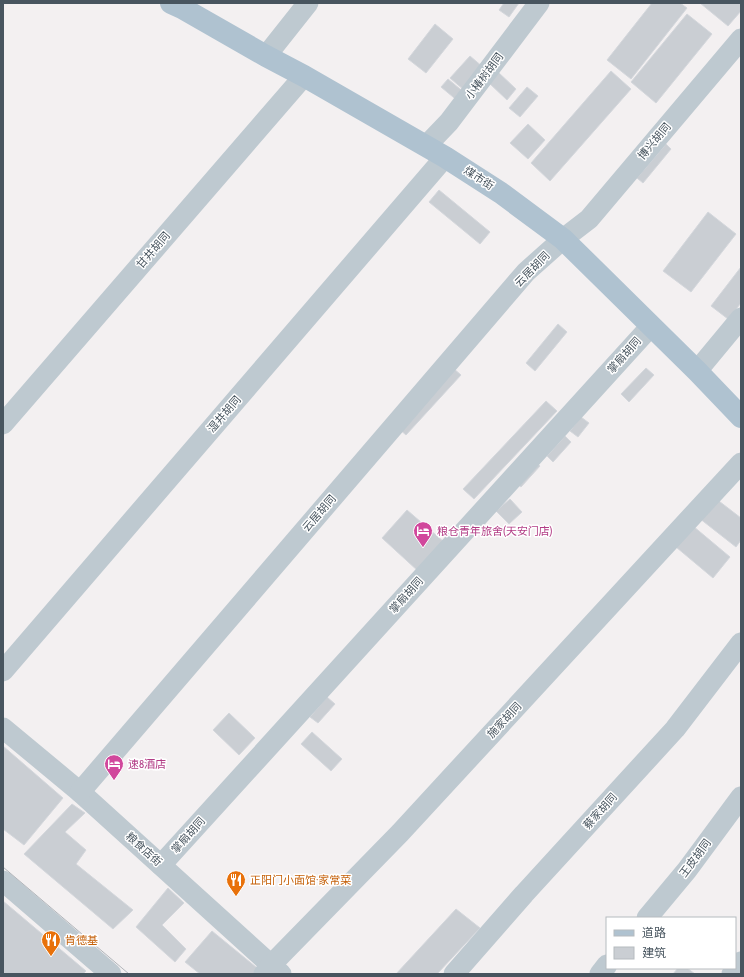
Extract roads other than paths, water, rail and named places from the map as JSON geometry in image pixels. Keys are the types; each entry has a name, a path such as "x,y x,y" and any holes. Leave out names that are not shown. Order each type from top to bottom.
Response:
{"main road":[{"name":"煤市街","path":"173,4 304,76 445,157 501,192 563,239 697,371 741,417"}],"street":[{"path":"266,56 308,3"},
{"name":"小椿树胡同","path":"426,146 449,122 539,3"},
{"name":"博兴胡同","path":"563,239 589,219 741,39"},
{"name":"甘井胡同","path":"3,424 304,76"},
{"name":"湿井胡同","path":"3,671 445,157"},
{"name":"云居胡同","path":"80,792 526,272 563,239"},
{"path":"697,371 741,318"},
{"name":"掌扇胡同","path":"161,865 651,326"},
{"name":"施家胡同","path":"272,971 741,463"},
{"name":"蔡家胡同","path":"454,974 524,894 675,729 741,643"},
{"name":"粮食店街","path":"3,728 80,792 161,865 272,971"},
{"name":"王皮胡同","path":"647,917 687,870 741,797"},
{"path":"3,880 111,974"}],"tram line":[{"path":"3,867 129,974"}],"place":[{"name":"粮仓青年旅舍(天安门店)","path":"423,548"},
{"name":"速8酒店","path":"114,781"},
{"name":"正阳门小面馆·家常菜","path":"236,897"},
{"name":"肯德基","path":"51,957"}]}
